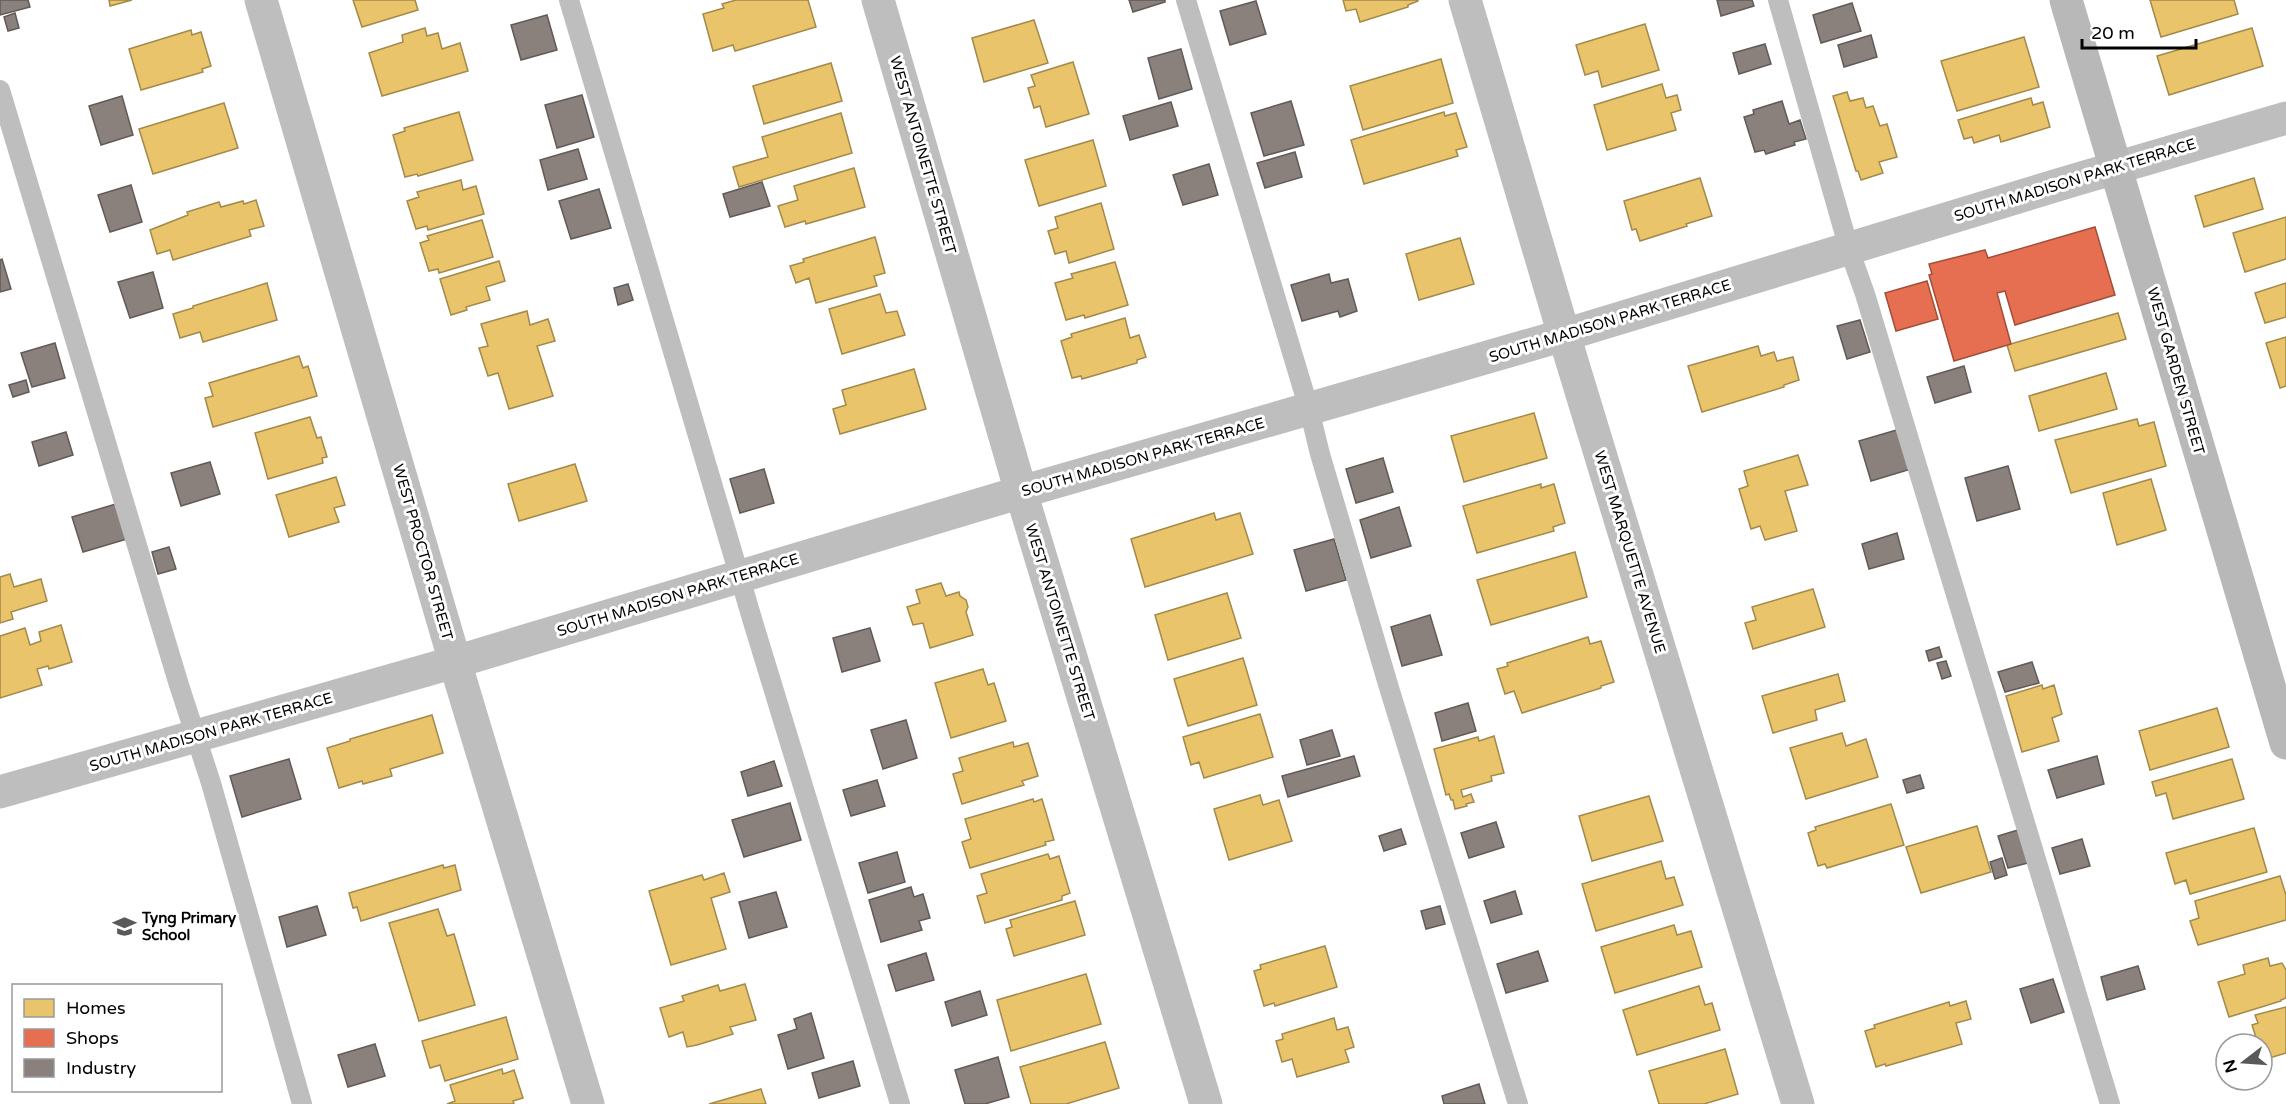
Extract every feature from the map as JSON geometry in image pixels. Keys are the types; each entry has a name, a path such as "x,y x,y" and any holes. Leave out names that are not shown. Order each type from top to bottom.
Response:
{"main road":[{"name":"WEST GARDEN STREET","path":"2066,0 2286,743"}],"street":[{"name":"WEST PROCTOR STREET","path":"261,0 455,662 588,1104"},
{"name":"WEST ANTOINETTE STREET","path":"878,0 1021,492 1206,1104"},
{"name":"WEST MARQUETTE AVENUE","path":"1465,0 1564,335 1798,1104"},
{"name":"SOUTH MADISON PARK TERRACE","path":"0,792 455,662 1021,492 1564,335 2286,118"}],"lane":[{"path":"569,0 756,633 900,1104"},
{"path":"1186,0 1309,409 1320,454 1390,691 1518,1104"},
{"path":"1778,0 1849,249 2110,1104"},
{"path":"0,90 211,783 302,1104"}],"building: Homes":[{"path":"109,0 132,0 110,6"},
{"path":"353,0 415,0 418,10 362,27"},
{"path":"736,0 808,0 816,27 735,51 733,45 713,51 703,14 724,8 722,4"},
{"path":"1343,0 1418,1 1408,7 1360,22 1356,9 1346,11"},
{"path":"2150,0 2234,0 2238,14 2161,37"},
{"path":"1034,20 1048,63 984,82 972,38"},
{"path":"1645,24 1659,70 1602,87 1598,71 1585,75 1576,45"},
{"path":"425,28 427,36 438,33 442,49 460,43 468,71 382,96 369,53 403,42 402,35"},
{"path":"2252,28 2263,66 2169,95 2157,56"},
{"path":"191,30 192,35 201,32 211,66 202,69 203,72 141,90 129,49"},
{"path":"2024,37 2039,87 1957,111 1941,61"},
{"path":"1441,59 1453,103 1363,130 1350,86"},
{"path":"1073,62 1089,114 1046,127 1040,106 1034,108 1028,88 1035,86 1031,75"},
{"path":"831,63 842,101 764,124 753,86"},
{"path":"1662,84 1666,98 1677,95 1681,110 1671,113 1676,130 1607,150 1594,105"},
{"path":"1847,92 1850,101 1863,98 1866,108 1873,106 1880,126 1887,124 1897,157 1879,162 1883,173 1861,180 1856,171 1833,96"},
{"path":"2031,98 2033,105 2043,102 2050,127 2001,142 1999,135 1974,143 1972,137 1964,139 1958,120"},
{"path":"224,103 238,148 153,174 139,129"},
{"path":"459,112 473,160 418,176 417,174 405,177 393,135 405,131 404,128"},
{"path":"1444,112 1445,116 1456,113 1467,147 1456,150 1458,156 1364,184 1351,140"},
{"path":"841,113 852,153 739,187 733,167 768,157 762,137"},
{"path":"1093,140 1106,186 1039,206 1025,160"},
{"path":"854,168 865,207 806,224 805,221 785,227 778,206 798,200 794,186"},
{"path":"1700,178 1712,216 1640,241 1636,229 1632,230 1624,201"},
{"path":"2254,178 2263,209 2204,227 2195,196"},
{"path":"461,180 463,190 476,186 484,214 428,230 427,226 416,229 407,201 419,197 417,192"},
{"path":"256,200 264,226 249,230 251,236 173,260 170,250 157,254 150,230 188,215 187,212 219,202 221,207"},
{"path":"1101,203 1114,249 1069,263 1066,251 1055,254 1048,231 1058,228 1055,217"},
{"path":"2286,217 2286,259 2245,272 2233,233"},
{"path":"482,220 493,257 439,273 438,269 429,271 420,243 429,240 427,236"},
{"path":"875,237 885,273 874,276 877,286 816,303 809,278 796,283 790,266 804,262 803,259"},
{"path":"1460,238 1474,284 1419,300 1406,254"},
{"path":"499,261 505,281 486,287 490,300 466,307 467,310 451,315 440,279"},
{"path":"1115,262 1128,305 1085,318 1084,315 1066,320 1055,283 1073,278 1071,274"},
{"path":"267,283 277,320 203,342 200,332 180,338 173,314"},
{"path":"2286,283 2286,317 2265,323 2255,293"},
{"path":"880,294 886,313 897,311 905,335 842,354 829,309"},
{"path":"527,311 530,325 548,319 555,341 537,346 553,396 509,409 498,373 488,376 479,348 488,346 481,324"},
{"path":"2118,313 2126,339 2015,371 2007,345"},
{"path":"1125,318 1130,338 1139,335 1146,357 1137,360 1137,363 1082,379 1081,376 1072,378 1061,341 1072,337 1071,334"},
{"path":"2286,337 2286,386 2280,388 2266,343"},
{"path":"1758,346 1761,356 1774,352 1777,361 1793,357 1799,380 1784,385 1784,387 1702,412 1688,366"},
{"path":"299,356 303,368 308,366 317,396 213,427 205,398 213,396 209,383"},
{"path":"914,369 926,409 840,434 833,409 846,405 842,390"},
{"path":"2106,373 2117,409 2039,431 2029,396"},
{"path":"1534,413 1547,458 1464,482 1451,436"},
{"path":"310,417 317,438 321,437 327,457 322,458 323,463 268,479 255,433"},
{"path":"2137,419 2139,426 2154,422 2166,466 2071,493 2055,440"},
{"path":"1798,455 1808,485 1785,491 1797,531 1765,540 1760,526 1751,529 1739,489 1748,486 1744,471"},
{"path":"575,464 587,501 519,521 508,484"},
{"path":"336,477 345,505 334,508 339,522 289,537 276,495"},
{"path":"2151,479 2166,530 2117,545 2103,493"},
{"path":"1541,484 1541,488 1554,484 1565,523 1553,527 1554,531 1477,553 1463,506"},
{"path":"1214,513 1216,520 1240,513 1253,554 1145,587 1131,539"},
{"path":"1575,552 1587,597 1491,625 1477,580"},
{"path":"10,574 14,587 41,579 47,601 11,612 13,619 0,623 0,577"},
{"path":"941,583 946,596 959,592 960,596 966,600 968,607 966,612 973,635 930,648 923,623 913,625 907,607 920,603 916,590"},
{"path":"1813,589 1825,627 1753,649 1745,623 1756,620 1752,607"},
{"path":"1227,593 1241,638 1168,660 1155,615"},
{"path":"61,625 72,662 49,669 48,666 37,669 42,685 0,698 0,636 25,628 30,645 41,641 39,632"},
{"path":"1588,637 1590,644 1601,641 1614,682 1522,713 1514,691 1505,694 1497,669 1508,666 1507,663"},
{"path":"1243,658 1257,705 1188,726 1174,679"},
{"path":"983,669 988,685 994,683 1006,721 951,738 935,683"},
{"path":"1838,674 1845,701 1815,710 1817,720 1773,733 1762,696"},
{"path":"2042,685 2043,689 2054,685 2062,714 2052,718 2059,741 2022,752 2006,696"},
{"path":"2217,708 2229,747 2150,770 2139,731"},
{"path":"1260,714 1273,757 1204,778 1199,762 1191,765 1183,737"},
{"path":"432,715 443,753 390,769 392,776 339,788 327,748"},
{"path":"1842,733 1846,746 1866,739 1878,777 1806,799 1790,748"},
{"path":"1494,736 1504,773 1491,776 1492,781 1461,790 1463,797 1471,794 1474,802 1455,809 1453,800 1449,794 1446,795 1434,749 1478,737 1479,741"},
{"path":"1013,742 1014,747 1028,743 1038,776 1022,781 1024,785 962,804 953,774 963,771 959,758"},
{"path":"2232,759 2244,799 2173,819 2166,793 2156,796 2152,782"},
{"path":"1260,795 1263,805 1279,800 1292,841 1229,860 1214,809"},
{"path":"1649,796 1663,841 1592,861 1579,816"},
{"path":"1033,799 1034,802 1042,799 1054,840 1045,842 1046,845 970,868 962,842 971,839 965,819"},
{"path":"1891,804 1904,845 1827,868 1825,864 1818,866 1808,833 1816,830 1815,827"},
{"path":"1977,826 1991,872 1921,893 1906,847"},
{"path":"2254,828 2267,872 2190,894 2186,880 2175,884 2166,853"},
{"path":"1048,854 1050,859 1059,856 1070,893 1062,896 1062,900 985,923 977,896 987,893 981,874"},
{"path":"1661,861 1666,879 1674,877 1683,905 1596,931 1582,884"},
{"path":"443,865 444,868 455,865 461,890 361,921 357,907 353,908 349,893"},
{"path":"724,873 730,892 711,898 726,949 671,965 649,891 702,875 704,880"},
{"path":"2280,876 2286,895 2286,920 2198,945 2190,921 2199,918 2195,901"},
{"path":"1075,901 1085,935 1014,956 1006,929 1012,927 1010,920"},
{"path":"438,909 447,936 454,934 475,1005 419,1021 389,923"},
{"path":"1674,925 1677,935 1691,931 1702,967 1615,993 1601,947"},
{"path":"1325,946 1337,987 1275,1006 1274,1003 1264,1006 1254,971 1261,969 1260,965"},
{"path":"2268,958 2270,966 2282,963 2286,970 2286,998 2229,1017 2218,982 2245,974 2243,965"},
{"path":"1086,974 1101,1024 1011,1051 997,1000"},
{"path":"745,984 756,1020 730,1027 733,1034 687,1047 683,1032 669,1037 660,1008 684,1001 682,996 718,985 720,991"},
{"path":"1699,986 1705,1005 1712,1003 1720,1030 1637,1055 1623,1010"},
{"path":"1966,1001 1971,1019 1956,1023 1962,1044 1876,1067 1865,1031 1875,1028 1874,1025 1949,1002 1950,1006"},
{"path":"2286,1007 2286,1053 2274,1057 2274,1032 2254,1032 2252,1025 2258,1023 2255,1015"},
{"path":"506,1017 518,1059 445,1081 440,1065 430,1068 422,1041"},
{"path":"1334,1018 1337,1030 1348,1027 1354,1047 1345,1050 1349,1062 1297,1077 1292,1059 1282,1062 1276,1041 1283,1039 1282,1034"},
{"path":"1105,1042 1119,1088 1066,1104 1031,1104 1020,1067"},
{"path":"1725,1049 1738,1094 1704,1104 1659,1104 1649,1071"},
{"path":"502,1069 503,1074 514,1070 523,1098 513,1101 514,1104 447,1104 455,1101 450,1085"},
{"path":"761,1089 766,1104 709,1104"}],"building: Shops":[{"path":"2095,227 2115,295 2015,325 2005,291 1997,293 2011,344 1954,361 1929,275 1932,274 1929,264 1985,250 1988,258"},
{"path":"1927,281 1938,319 1896,331 1885,293"}],"building: Industry":[{"path":"0,0 28,0 30,7 0,15"},
{"path":"1129,0 1165,0 1165,2 1133,12"},
{"path":"1717,0 1752,0 1754,6 1721,16"},
{"path":"1256,1 1266,34 1230,45 1220,11"},
{"path":"1852,3 1861,31 1821,43 1813,15"},
{"path":"15,13 19,28 8,31 4,17"},
{"path":"547,15 557,50 521,60 511,25"},
{"path":"1871,35 1877,57 1844,67 1838,45"},
{"path":"1765,44 1771,64 1739,74 1733,53"},
{"path":"1181,49 1192,89 1159,99 1148,58"},
{"path":"582,95 594,137 557,148 545,105"},
{"path":"122,96 133,135 101,145 89,106"},
{"path":"1291,101 1304,145 1264,156 1251,113"},
{"path":"1782,101 1789,124 1800,120 1806,139 1766,154 1764,150 1755,152 1744,117 1754,114 1753,110"},
{"path":"1171,102 1178,126 1130,140 1123,116"},
{"path":"578,149 587,179 548,190 540,160"},
{"path":"1295,152 1302,177 1265,188 1257,163"},
{"path":"1209,164 1218,195 1183,205 1173,175"},
{"path":"762,182 770,206 730,217 723,194"},
{"path":"131,185 142,222 110,232 98,195"},
{"path":"599,189 611,228 571,239 559,201"},
{"path":"2,259 11,289 0,292 0,260"},
{"path":"153,272 163,308 130,318 118,282"},
{"path":"1329,274 1331,283 1348,279 1357,311 1340,317 1338,311 1302,321 1291,285"},
{"path":"628,284 633,300 618,305 614,288"},
{"path":"1860,320 1870,352 1847,359 1837,326"},
{"path":"55,343 65,378 32,387 21,353"},
{"path":"1964,366 1971,392 1935,403 1927,377"},
{"path":"26,380 29,392 13,397 9,385"},
{"path":"1900,429 1911,469 1871,481 1859,441"},
{"path":"66,432 73,455 39,466 32,442"},
{"path":"1383,458 1393,492 1356,503 1346,469"},
{"path":"210,462 220,494 181,506 171,473"},
{"path":"2008,466 2020,509 1977,521 1965,478"},
{"path":"764,469 774,503 740,513 730,479"},
{"path":"116,504 127,539 83,552 72,517"},
{"path":"1399,507 1411,546 1371,558 1360,520"},
{"path":"1897,533 1904,559 1869,569 1862,544"},
{"path":"1334,539 1346,580 1306,591 1294,550"},
{"path":"169,547 176,569 158,574 152,552"},
{"path":"1430,615 1442,655 1402,666 1391,627"},
{"path":"870,628 880,661 842,672 833,638"},
{"path":"1939,647 1942,657 1929,661 1926,651"},
{"path":"1946,661 1951,676 1942,679 1937,663"},
{"path":"2032,662 2039,683 2005,692 1998,672"},
{"path":"1468,703 1476,731 1442,741 1435,713"},
{"path":"906,720 917,758 883,769 871,730"},
{"path":"1332,730 1340,756 1307,765 1300,740"},
{"path":"1354,756 1360,776 1288,797 1282,776"},
{"path":"2097,756 2104,784 2057,798 2048,770"},
{"path":"289,759 301,799 242,817 230,776"},
{"path":"774,761 782,786 748,796 741,772"},
{"path":"1920,775 1924,788 1907,793 1903,780"},
{"path":"877,780 885,806 851,816 843,790"},
{"path":"790,803 801,840 744,857 732,820"},
{"path":"1496,822 1504,847 1469,858 1461,833"},
{"path":"1401,829 1406,844 1384,851 1379,836"},
{"path":"2018,830 2028,863 2008,868 1998,836"},
{"path":"2082,839 2090,866 2060,874 2052,848"},
{"path":"897,852 905,882 868,893 859,863"},
{"path":"2002,858 2007,875 1995,879 1990,862"},
{"path":"911,887 914,897 923,894 930,918 919,921 922,930 881,942 869,900"},
{"path":"1515,891 1522,914 1491,923 1484,901"},
{"path":"776,892 787,927 749,938 739,902"},
{"path":"317,906 326,935 287,947 279,917"},
{"path":"1440,906 1445,924 1426,929 1421,911"},
{"path":"1538,951 1548,981 1506,993 1497,964"},
{"path":"926,953 934,980 896,991 888,965"},
{"path":"2138,966 2145,989 2107,1000 2101,977"},
{"path":"2053,979 2064,1012 2031,1023 2020,989"},
{"path":"980,991 987,1015 952,1026 945,1002"},
{"path":"811,1013 824,1058 788,1069 778,1035 797,1029 794,1019"},
{"path":"375,1044 385,1076 348,1087 338,1055"},
{"path":"998,1057 1009,1097 985,1104 965,1104 955,1070"},
{"path":"853,1061 860,1086 819,1098 812,1073"},
{"path":"1479,1084 1485,1104 1444,1104 1442,1096"}],"place":[{"name":"Tyng Primary School","path":"124,927"}]}
